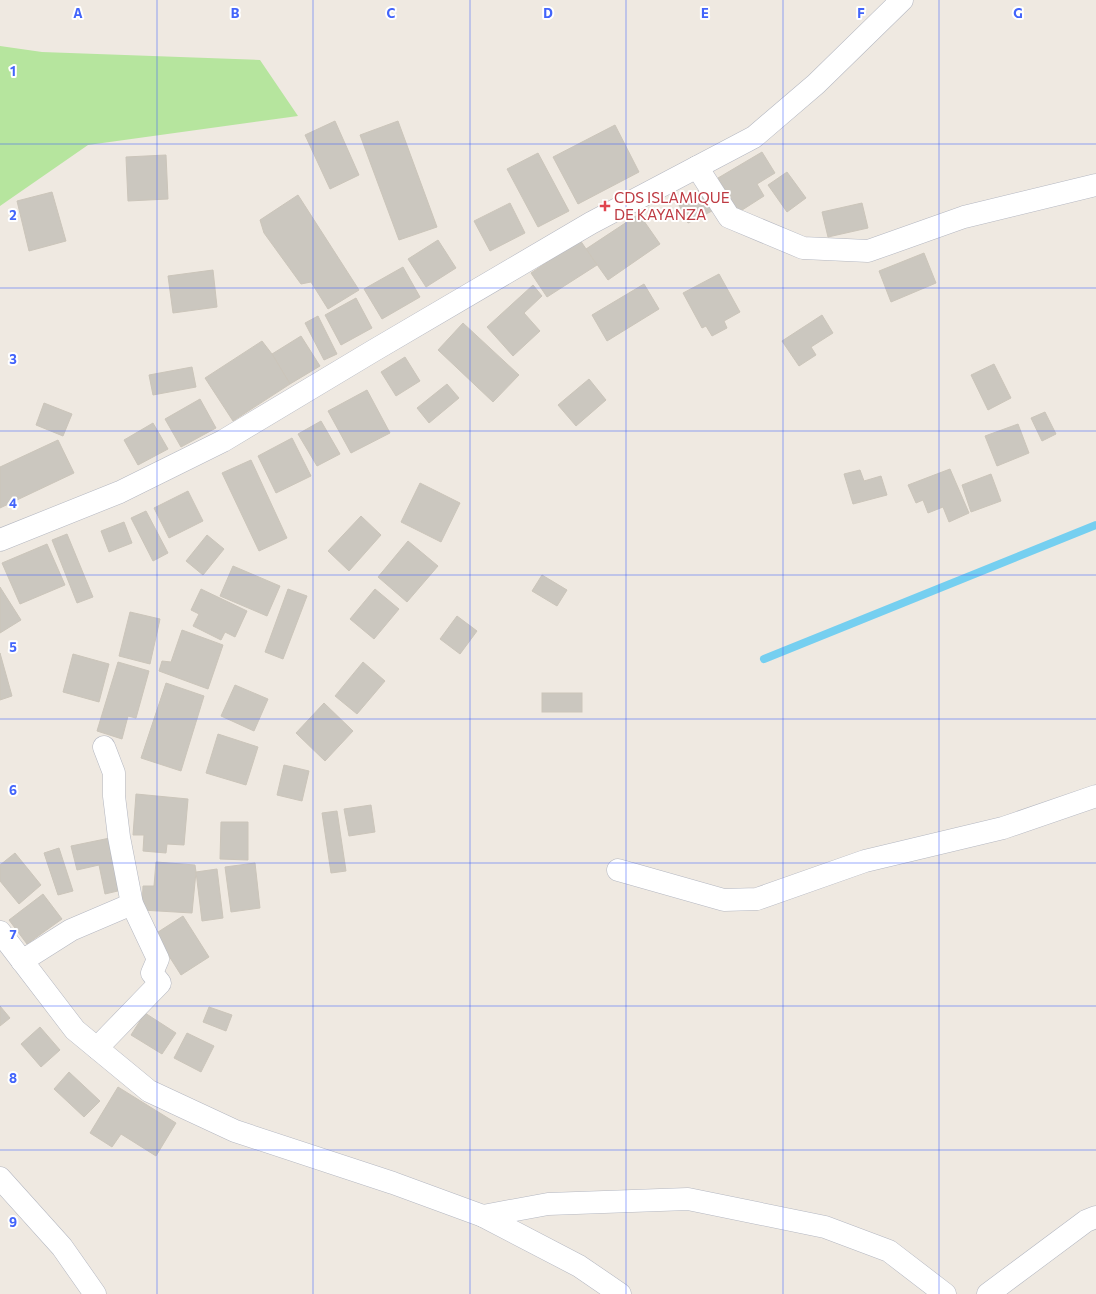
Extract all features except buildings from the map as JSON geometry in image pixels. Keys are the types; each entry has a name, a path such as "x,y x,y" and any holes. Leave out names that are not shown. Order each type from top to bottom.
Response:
{"street":[{"path":"0,540 120,492 223,441 591,223 754,137 816,84 902,0"},
{"path":"697,167 729,217 803,248 868,251 964,217 1096,185"},
{"path":"97,1048 160,983 152,973 158,959 132,904 119,837 114,796 114,773 104,747"},
{"path":"618,870 724,900 756,899 866,861 1003,828 1096,796"},
{"path":"22,961 71,930 132,904"},
{"path":"0,932 75,1030 150,1091 235,1131 393,1183 483,1216 579,1266 620,1294"},
{"path":"0,1178 62,1247 95,1294"},
{"path":"483,1216 548,1204 688,1199 824,1227 868,1243 889,1251 945,1294"},
{"path":"988,1294 1086,1221 1096,1217"}],"green space":[{"path":"0,46 42,52 260,60 298,116 88,145 0,206"}],"waterway":[{"path":"764,659 1096,525"}],"place":[{"name":"CDS ISLAMIQUE DE KAYANZA","path":"605,206"}]}
